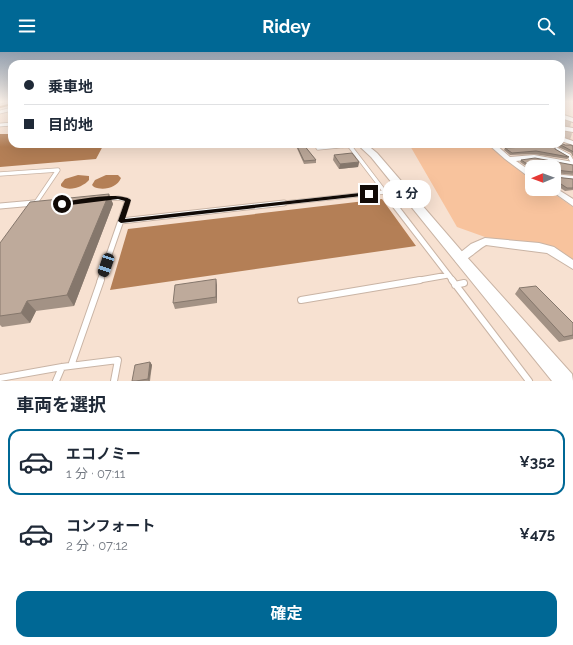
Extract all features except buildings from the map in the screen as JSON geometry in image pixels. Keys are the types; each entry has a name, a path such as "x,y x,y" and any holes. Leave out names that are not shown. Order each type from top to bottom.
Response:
{"street":[{"path":"366,148 374,155 460,259 565,381"},
{"path":"496,148 525,170"},
{"path":"510,159 534,158 573,163"},
{"path":"561,177 573,178"},
{"path":"561,195 573,203"},
{"path":"460,259 475,246 485,241 550,250 573,265"}],"lane":[{"path":"351,148 529,381"},
{"path":"556,149 569,156 573,163"},
{"path":"0,174 58,170 37,205 29,213"},
{"path":"121,221 385,192"},
{"path":"71,366 128,200 118,198 102,199"},
{"path":"0,206 37,205"},
{"path":"300,300 448,275"},
{"path":"455,285 464,283"},
{"path":"0,378 62,367 118,360 114,381"},
{"path":"56,381 62,367"}],"shaded area":[{"path":"0,134 8,134 8,148 102,148 96,159 0,167"},
{"path":"411,148 493,148 525,173 525,196 557,196 573,207 573,261 547,248 485,237 457,227"},
{"path":"78,175 89,176 89,180 83,185 72,189 61,186 65,179"},
{"path":"106,175 118,175 121,178 116,184 105,189 94,187 92,185 95,180"},
{"path":"382,199 416,246 110,290 128,229"}],"tunnel":[{"path":"565,123 573,125"},
{"path":"565,132 573,134"},
{"path":"565,136 573,139"}],"route":[{"path":"62,204 118,198 128,200 121,221 369,194"}]}
